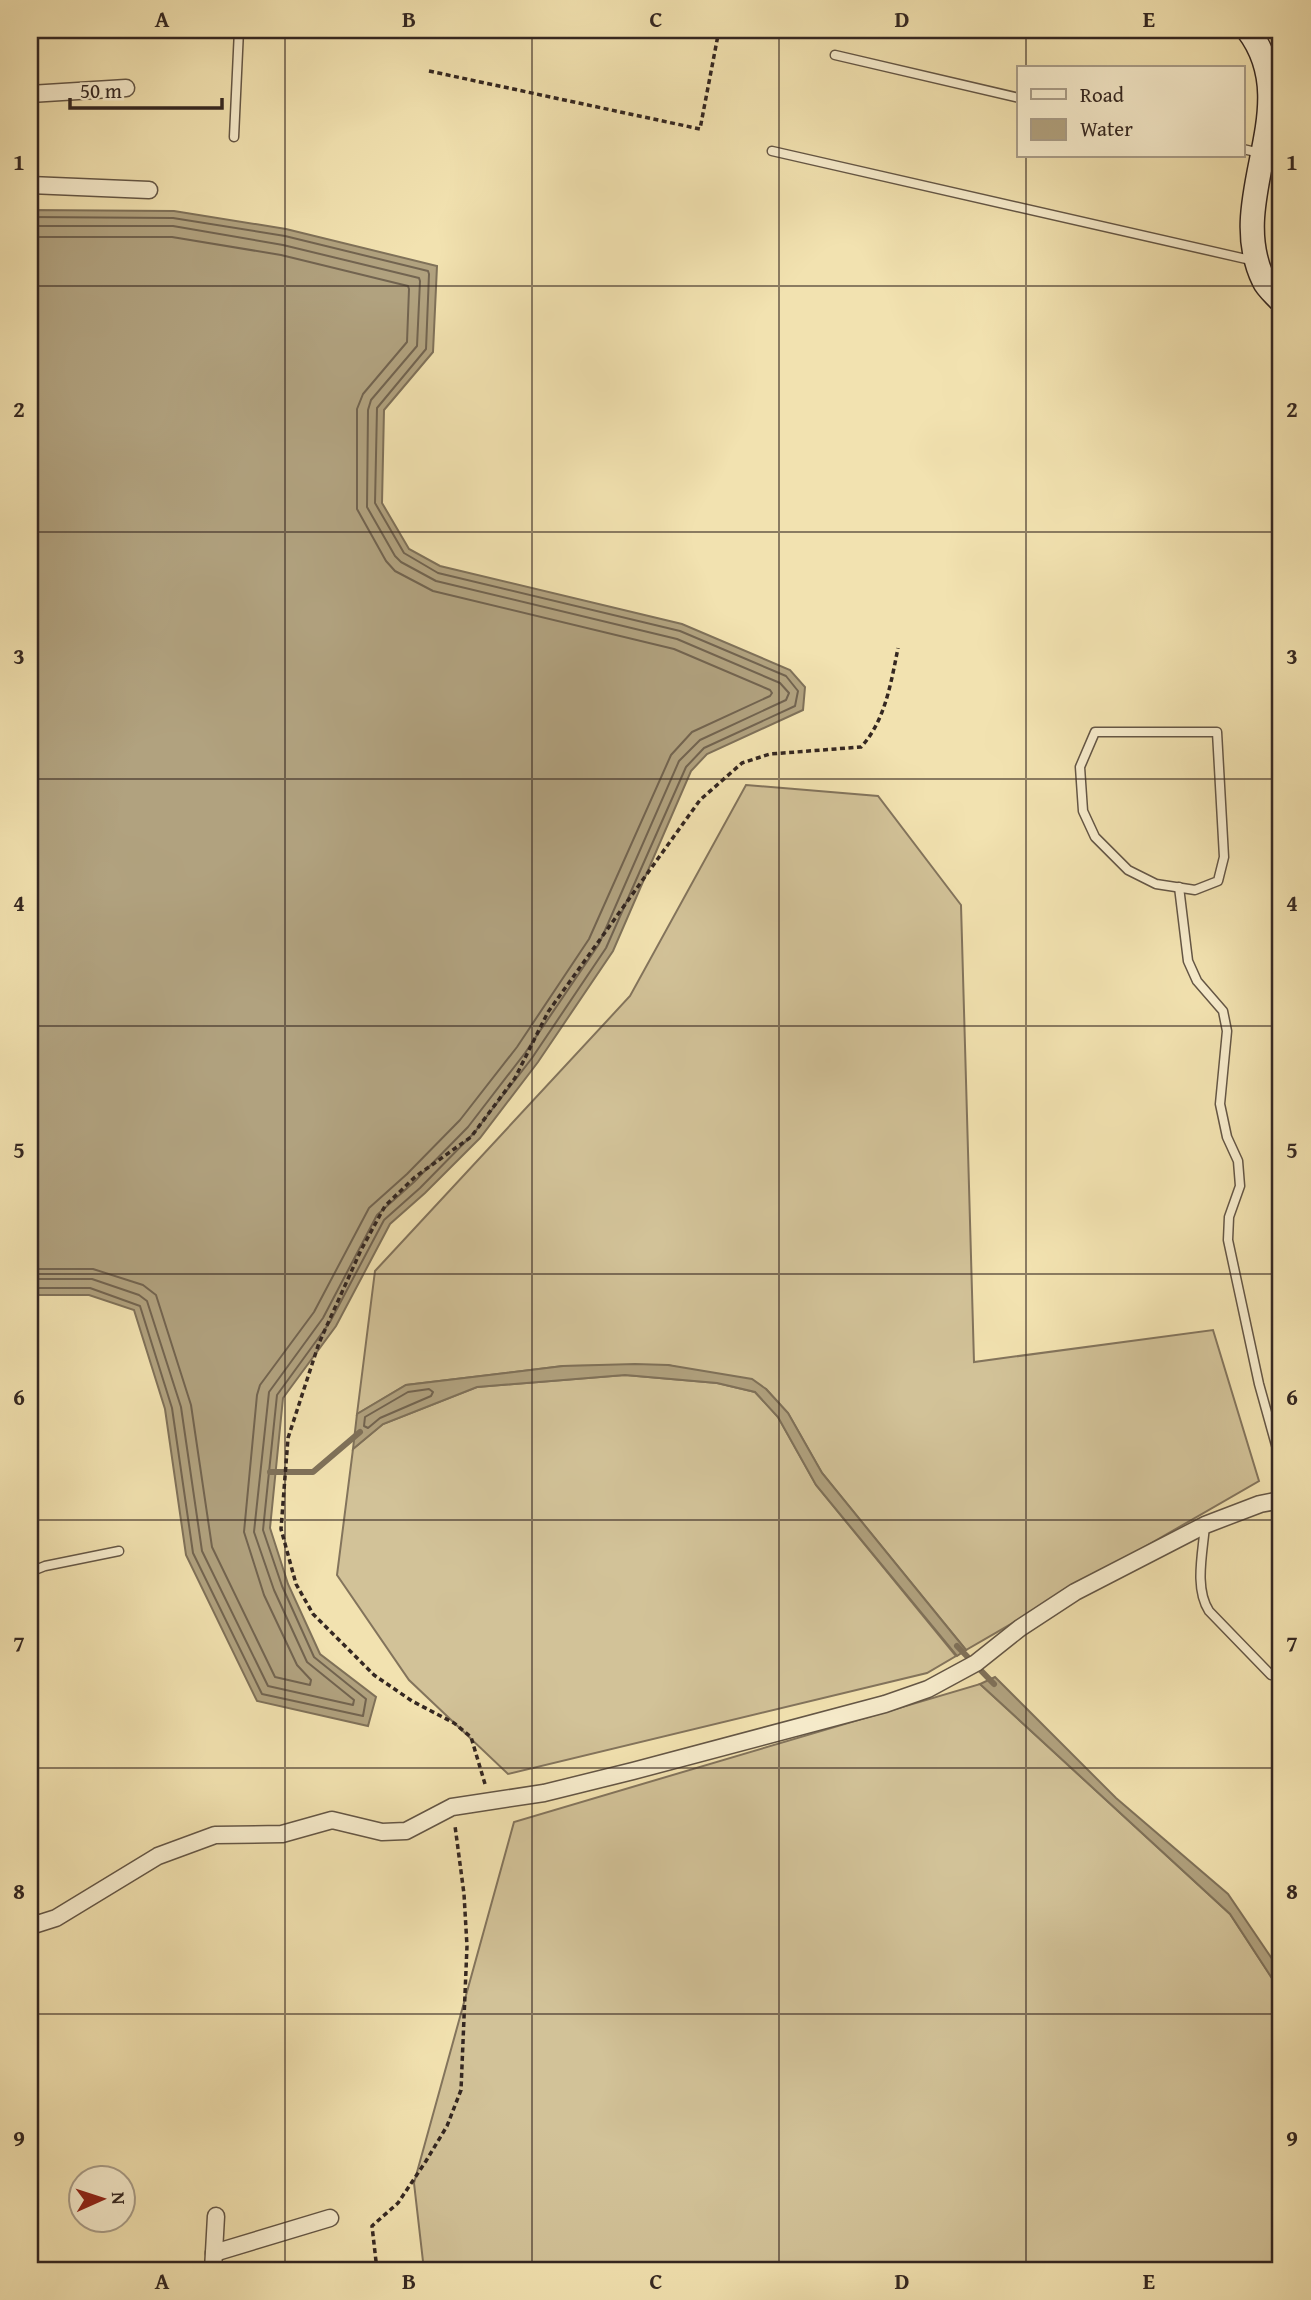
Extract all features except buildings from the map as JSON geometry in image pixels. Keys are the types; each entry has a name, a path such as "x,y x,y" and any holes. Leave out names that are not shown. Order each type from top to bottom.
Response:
{"street":[{"path":"1248,30 1255,39 1270,78 1270,110 1253,151 1251,215 1254,249 1264,282 1281,301"},
{"path":"30,94 126,88"},
{"path":"30,185 149,190"},
{"path":"30,1916 34,1924 56,1918 158,1856 215,1835 282,1834 332,1820 382,1832 406,1831 452,1807 539,1794 646,1768 872,1707 928,1689 976,1663 1020,1628 1075,1592 1205,1525 1260,1504 1281,1500"},
{"path":"213,2270 216,2216"},
{"path":"214,2253 330,2218"}],"lane":[{"path":"234,136 239,30"},
{"path":"835,55 1017,97"},
{"path":"772,151 1258,262"},
{"path":"1095,732 1217,732 1224,857 1218,881 1195,890 1179,887 1156,884 1128,870 1095,837 1083,811 1080,766 1095,732"},
{"path":"1179,887 1188,961 1197,981 1223,1011 1227,1031 1220,1104 1227,1137 1238,1161 1240,1186 1228,1217 1228,1240 1259,1384 1281,1463"},
{"path":"1205,1525 1202,1601 1271,1675"},
{"path":"30,1572 45,1566 119,1551"}],"path":[{"path":"429,71 699,129 719,30"},
{"path":"485,1786 471,1737 454,1723 412,1701 374,1675 313,1614 296,1584 281,1529 288,1438 319,1343 385,1206 415,1177 471,1137 515,1078 548,1012 700,800 742,764 770,754 861,747 874,733 891,685 898,648"},
{"path":"377,2270 372,2226 398,2203 426,2161 447,2126 461,2090 467,1946 464,1894 452,1807"}],"shaded area":[{"path":"746,785 878,796 961,905 974,1362 1213,1330 1259,1481 966,1650 822,1473 788,1413 766,1389 668,1365 563,1366 406,1385 357,1414 375,1271 630,996"},
{"path":"625,1375 717,1383 755,1392 778,1417 816,1485 956,1656 927,1673 508,1774 409,1680 337,1575 353,1449 383,1424 477,1387"},
{"path":"980,1684 1230,1914 1281,1992 1281,2270 424,2270 414,2183 514,1822"}],"water":[{"path":"30,210 174,211 286,229 437,266 433,352 384,410 382,503 409,549 440,566 682,624 790,670 805,687 803,710 707,754 691,771 613,951 538,1062 480,1138 390,1224 336,1326 283,1398 270,1528 288,1584 320,1654 376,1697 368,1726 257,1701 186,1555 165,1409 134,1310 89,1295 30,1295"},
{"path":"668,1365 752,1379 766,1389 788,1413 822,1473 966,1650 957,1656 816,1485 778,1417 755,1392 717,1383 625,1375 477,1387 383,1424 353,1449 357,1414 406,1385 563,1366"},
{"path":"995,1677 1116,1798 1228,1894 1281,1972 1281,1992 1230,1914 980,1684"}],"waterway":[{"path":"270,1472 313,1472 360,1432"},
{"path":"957,1646 994,1684"}]}
